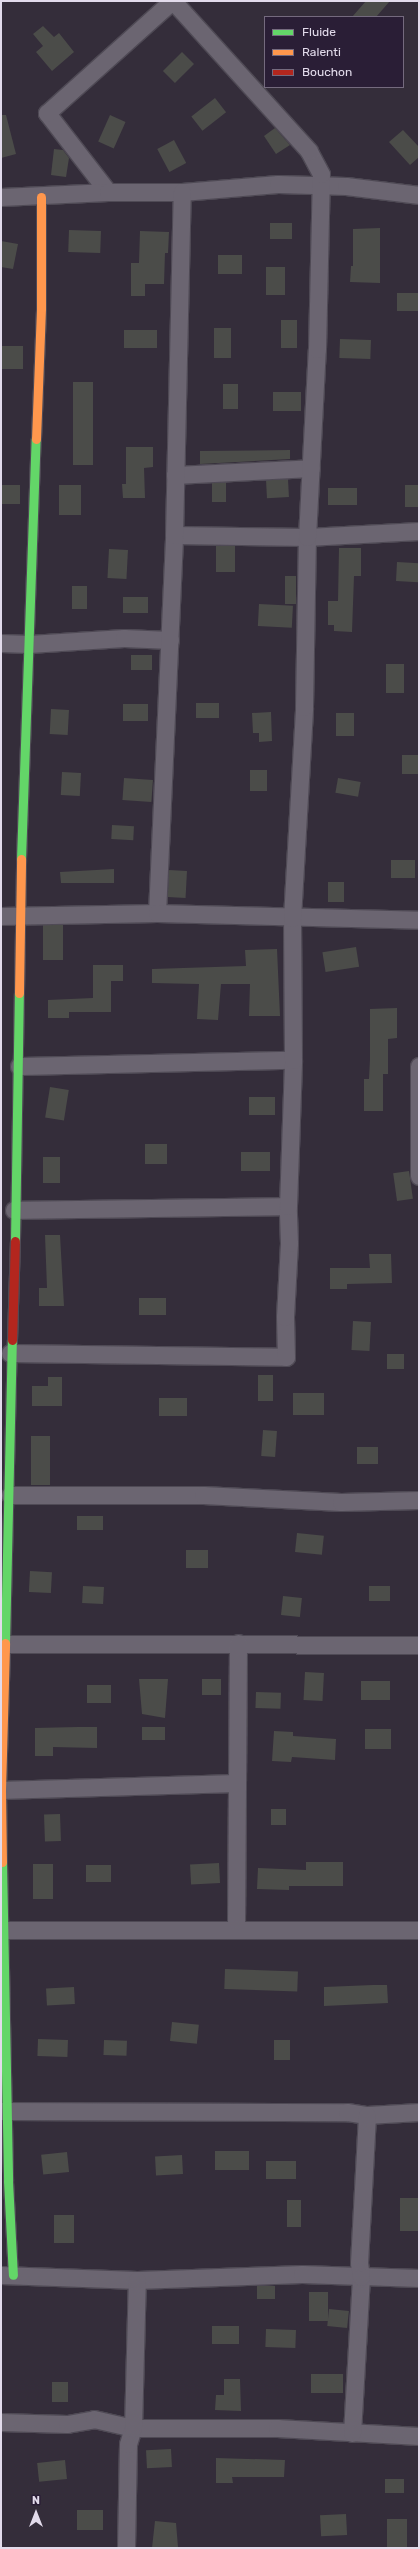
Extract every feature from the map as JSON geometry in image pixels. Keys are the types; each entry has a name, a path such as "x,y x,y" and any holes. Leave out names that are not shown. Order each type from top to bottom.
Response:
{"street":[{"path":"10,1353 286,1356 288,1206 293,1060 292,918 304,707 307,536 317,348 319,185 321,174 319,166 309,151 173,1 47,113 108,192"},
{"path":"1,197 41,197 108,192 182,192 278,184 319,185 419,194"},
{"path":"156,913 174,535 182,192"},
{"path":"41,197 41,308 19,916 19,1066 14,1210 7,1241 10,1353 10,1495 3,1617 1,1790 7,2275 137,2280 302,2274 419,2278"},
{"path":"175,475 311,468"},
{"path":"174,535 307,536 419,531"},
{"path":"1,643 29,644 124,638 170,640"},
{"path":"1,916 156,913 292,918 419,920"},
{"path":"19,1066 293,1060"},
{"path":"419,1066 419,1176"},
{"path":"14,1210 288,1206"},
{"path":"10,1495 203,1495 341,1502 419,1500"},
{"path":"3,1644 238,1643 419,1645"},
{"path":"236,1929 238,1643"},
{"path":"1,1790 236,1783"},
{"path":"2,1930 332,1928 378,1932 419,1930"},
{"path":"4,2110 347,2112 367,2115 419,2112"},
{"path":"352,2433 361,2277 359,2263 367,2115"},
{"path":"126,2548 128,2444 133,2428 137,2280"},
{"path":"1,2422 67,2424 94,2419 133,2428 277,2428 419,2436"}],"building":[{"path":"366,1 390,1 377,16 353,16"},
{"path":"43,26 54,37 59,33 74,52 52,71 36,52 43,46 33,34"},
{"path":"182,52 194,64 175,83 163,71"},
{"path":"215,98 226,112 202,131 191,116"},
{"path":"1,115 6,115 16,154 1,158"},
{"path":"110,115 126,122 114,148 98,141"},
{"path":"275,128 290,145 276,154 264,136"},
{"path":"403,130 419,147 419,157 410,165 389,142"},
{"path":"174,140 186,163 169,172 157,149"},
{"path":"54,149 63,150 69,158 66,177 51,175"},
{"path":"270,223 292,223 292,239 270,239"},
{"path":"380,228 380,283 350,282 351,266 353,266 353,229"},
{"path":"69,230 101,231 100,253 68,252"},
{"path":"140,231 169,232 168,253 165,253 164,284 145,284 145,296 131,296 131,263 139,263"},
{"path":"1,241 18,244 13,269 1,267"},
{"path":"218,255 242,255 242,274 218,274"},
{"path":"266,267 285,267 285,295 266,295"},
{"path":"397,293 419,293 419,311 397,311"},
{"path":"281,320 297,320 297,348 281,348"},
{"path":"214,328 231,328 231,358 214,358"},
{"path":"124,330 157,330 157,348 124,348"},
{"path":"340,339 371,340 370,359 339,358"},
{"path":"1,346 23,346 23,369 1,369"},
{"path":"73,382 93,382 93,465 73,465"},
{"path":"223,384 238,384 238,409 223,409"},
{"path":"273,392 301,392 301,411 273,411"},
{"path":"126,447 153,447 153,467 144,468 145,498 123,498 122,484 126,484"},
{"path":"290,450 290,459 200,464 200,451"},
{"path":"288,479 289,497 267,498 266,480"},
{"path":"212,482 226,482 226,502 212,502"},
{"path":"1,485 20,485 20,504 1,504"},
{"path":"59,485 81,485 81,515 59,515"},
{"path":"405,485 419,485 419,507 405,507"},
{"path":"328,488 357,488 357,505 328,505"},
{"path":"216,546 235,546 235,572 216,572"},
{"path":"339,548 361,548 361,576 354,576 352,632 334,631 334,625 328,625 328,601 338,601"},
{"path":"109,549 128,550 126,579 107,578"},
{"path":"397,562 419,563 418,582 396,581"},
{"path":"285,576 296,576 296,604 285,604"},
{"path":"72,586 87,586 87,609 72,609"},
{"path":"123,597 148,597 148,613 123,613"},
{"path":"259,604 293,606 292,628 258,626"},
{"path":"131,655 152,655 152,670 131,670"},
{"path":"386,664 404,664 404,693 386,693"},
{"path":"196,703 219,703 219,718 196,718"},
{"path":"123,704 148,704 148,721 123,721"},
{"path":"51,709 69,710 68,735 50,734"},
{"path":"271,712 272,741 259,742 259,733 253,733 252,713"},
{"path":"336,713 354,713 354,736 336,736"},
{"path":"402,755 419,755 419,774 402,774"},
{"path":"250,770 267,770 267,791 250,791"},
{"path":"62,772 81,773 80,796 61,795"},
{"path":"124,778 153,780 151,802 122,800"},
{"path":"338,778 361,782 358,797 335,793"},
{"path":"112,825 134,826 133,840 111,839"},
{"path":"391,860 415,860 415,878 391,878"},
{"path":"114,869 114,883 61,883 60,872"},
{"path":"169,870 187,871 186,898 168,897"},
{"path":"328,882 344,882 344,902 328,902"},
{"path":"43,925 63,925 63,960 43,960"},
{"path":"356,947 359,967 326,972 322,952"},
{"path":"277,949 280,1016 249,1016 250,984 221,984 218,1020 197,1019 199,984 152,983 152,969 246,966 245,950"},
{"path":"93,965 123,965 123,981 111,981 111,1012 69,1012 69,1018 48,1018 48,1000 93,998"},
{"path":"397,1008 397,1038 388,1039 388,1074 383,1074 383,1111 364,1111 364,1079 369,1079 370,1009"},
{"path":"50,1087 69,1090 64,1121 45,1118"},
{"path":"249,1097 275,1097 275,1115 249,1115"},
{"path":"145,1144 167,1144 167,1164 145,1164"},
{"path":"241,1152 270,1152 270,1171 241,1171"},
{"path":"43,1157 60,1157 60,1183 43,1183"},
{"path":"409,1171 413,1199 397,1201 393,1173"},
{"path":"45,1235 60,1235 64,1306 39,1306 39,1288 47,1288"},
{"path":"369,1254 391,1254 392,1283 347,1284 347,1289 330,1289 330,1268 370,1268"},
{"path":"139,1298 166,1298 166,1315 139,1315"},
{"path":"353,1321 371,1322 369,1351 351,1350"},
{"path":"387,1354 404,1354 404,1369 387,1369"},
{"path":"258,1375 273,1375 273,1401 258,1401"},
{"path":"48,1377 62,1377 62,1406 32,1406 32,1386 48,1386"},
{"path":"293,1393 324,1393 324,1415 293,1415"},
{"path":"159,1398 187,1398 187,1416 159,1416"},
{"path":"263,1430 277,1431 275,1457 261,1456"},
{"path":"31,1436 50,1436 50,1485 31,1485"},
{"path":"357,1447 378,1447 378,1464 357,1464"},
{"path":"77,1516 103,1516 103,1530 77,1530"},
{"path":"297,1533 324,1536 322,1555 295,1552"},
{"path":"186,1550 208,1550 208,1568 186,1568"},
{"path":"30,1571 52,1572 51,1593 29,1592"},
{"path":"83,1586 104,1587 103,1604 82,1603"},
{"path":"369,1586 390,1586 390,1601 369,1601"},
{"path":"283,1596 302,1598 300,1617 281,1615"},
{"path":"305,1672 324,1673 323,1701 304,1700"},
{"path":"139,1679 168,1679 165,1718 142,1714"},
{"path":"202,1679 221,1679 221,1695 202,1695"},
{"path":"361,1681 390,1681 390,1700 361,1700"},
{"path":"87,1685 111,1685 111,1703 87,1703"},
{"path":"256,1692 281,1693 280,1709 255,1708"},
{"path":"97,1727 97,1748 53,1747 53,1756 35,1756 35,1728"},
{"path":"142,1727 165,1727 165,1740 142,1740"},
{"path":"365,1729 391,1729 391,1749 365,1749"},
{"path":"274,1731 293,1732 293,1736 336,1739 335,1760 292,1757 291,1762 272,1761"},
{"path":"271,1809 286,1809 286,1825 271,1825"},
{"path":"60,1814 61,1841 45,1842 44,1815"},
{"path":"306,1862 343,1862 343,1886 289,1886 289,1890 257,1889 258,1868 306,1870"},
{"path":"219,1863 220,1883 191,1884 190,1865"},
{"path":"33,1864 53,1864 53,1899 33,1899"},
{"path":"86,1865 111,1865 111,1882 86,1882"},
{"path":"225,1969 298,1972 297,1992 224,1989"},
{"path":"387,1985 388,2003 324,2006 324,1987"},
{"path":"74,1987 75,2004 47,2005 46,1988"},
{"path":"172,2022 199,2025 197,2044 170,2041"},
{"path":"38,2039 68,2040 67,2057 37,2056"},
{"path":"104,2040 127,2041 126,2056 103,2055"},
{"path":"274,2040 290,2040 290,2060 274,2060"},
{"path":"215,2151 249,2151 249,2170 215,2170"},
{"path":"67,2152 69,2172 43,2175 41,2155"},
{"path":"182,2155 183,2174 156,2175 155,2156"},
{"path":"266,2161 296,2161 296,2179 266,2179"},
{"path":"400,2198 418,2198 418,2231 400,2231"},
{"path":"287,2200 301,2200 301,2227 287,2227"},
{"path":"54,2215 74,2215 74,2243 54,2243"},
{"path":"257,2286 275,2286 275,2299 257,2299"},
{"path":"309,2292 328,2292 328,2321 309,2321"},
{"path":"329,2309 349,2311 347,2328 327,2326"},
{"path":"212,2326 239,2326 239,2344 212,2344"},
{"path":"266,2329 296,2330 295,2348 265,2347"},
{"path":"311,2374 343,2374 343,2393 311,2393"},
{"path":"224,2379 240,2379 241,2411 215,2410 216,2395 224,2395"},
{"path":"52,2382 68,2382 68,2402 52,2402"},
{"path":"171,2449 172,2467 147,2468 146,2450"},
{"path":"216,2458 285,2460 284,2477 232,2477 233,2483 216,2483"},
{"path":"65,2460 67,2479 39,2482 37,2463"},
{"path":"385,2479 404,2479 404,2493 385,2493"},
{"path":"77,2510 103,2510 103,2530 77,2530"},
{"path":"346,2514 347,2535 321,2536 320,2515"},
{"path":"387,2519 407,2519 407,2548 387,2548"},
{"path":"155,2521 176,2523 178,2547 152,2548"}],"traffic: fast":[{"path":"21,859 36,439"},
{"path":"15,1241 19,993"},
{"path":"5,1643 12,1340"},
{"path":"2,1862 8,2181 13,2275"}],"traffic: slow":[{"path":"36,439 41,308 41,197"},
{"path":"19,993 21,859"},
{"path":"2,1862 1,1790 5,1643"}],"traffic: jam":[{"path":"12,1340 15,1241"}]}
